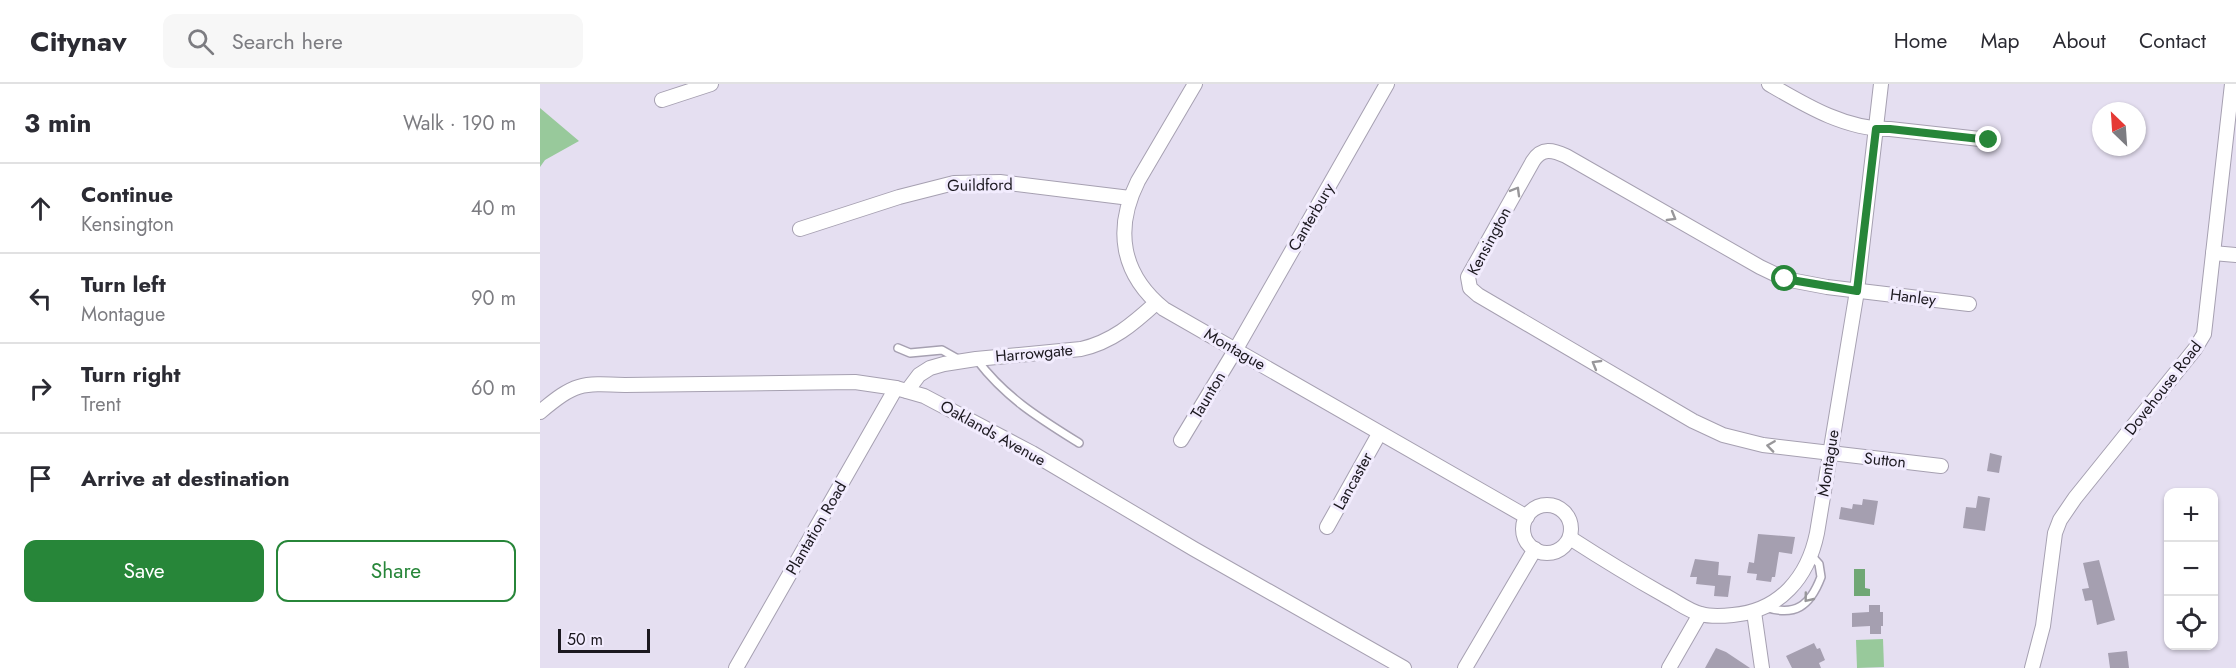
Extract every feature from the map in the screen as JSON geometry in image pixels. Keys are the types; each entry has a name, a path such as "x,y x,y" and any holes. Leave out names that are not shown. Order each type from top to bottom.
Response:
{"street":[{"path":"662,100 711,84"},
{"name":"Montague","path":"1195,84 1130,198 1126,217 1125,247 1134,275 1144,291 1156,303 1379,434 1527,517"},
{"name":"Canterbury","path":"1236,350 1387,84"},
{"path":"1769,84 1822,113 1876,129 1989,140"},
{"name":"Montague","path":"1570,538 1634,578 1700,614 1724,616 1760,609 1781,597 1795,585 1811,555 1817,532 1857,291 1881,84"},
{"name":"Dovehouse Road","path":"2031,668 2041,637 2056,528 2075,498 2201,340 2205,328 2232,84"},
{"name":"Kensington","path":"1829,454 1763,445 1723,435 1478,295 1470,288 1468,277 1473,264 1533,161 1540,153 1548,150 1566,156 1785,279 1857,291"},
{"name":"Guildford","path":"800,229 899,197 954,183 1000,182 1130,198"},
{"path":"2213,253 2236,255"},
{"name":"Hanley","path":"1857,291 1969,304"},
{"name":"Harrowgate","path":"902,389 924,370 960,361 1094,346 1107,342 1156,303"},
{"name":"Taunton","path":"1181,440 1236,350"},
{"name":"Oaklands Avenue","path":"540,412 570,390 596,384 839,382 871,383 902,389 934,400 1022,448 1404,668"},
{"name":"Plantation Road","path":"736,668 902,389"},
{"name":"Lancaster","path":"1326,527 1379,434"},
{"name":"Sutton","path":"1829,454 1941,466"},
{"path":"1546,505 1561,509 1570,522 1570,538 1559,549 1551,552 1535,549 1530,545 1524,531 1527,517 1539,507 1546,505"},
{"path":"1468,664 1535,549"},
{"path":"1760,609 1762,668"},
{"path":"1669,668 1700,614"}],"lane":[{"path":"898,348 915,354 942,350 960,361"},
{"path":"976,358 1022,407 1079,443"},
{"path":"1760,609 1792,612 1804,604 1821,577 1819,564 1811,555"}],"shaded area":[{"path":"540,108 579,141 545,160 540,167"},
{"path":"1854,569 1865,569 1865,588 1870,589 1870,596 1854,596"},
{"path":"1883,639 1884,667 1857,668 1856,640"}],"building":[{"path":"1990,453 2002,456 1999,473 1987,471"},
{"path":"1978,496 1990,498 1985,531 1963,528 1966,507 1976,508"},
{"path":"1863,499 1878,501 1874,525 1839,519 1841,507 1852,509 1853,504 1862,505"},
{"path":"1758,534 1795,537 1792,554 1779,552 1775,577 1772,577 1771,582 1756,580 1757,574 1747,573 1749,562 1754,563"},
{"path":"1695,559 1719,562 1718,575 1731,576 1728,597 1714,596 1715,586 1696,584 1697,577 1690,577"},
{"path":"2099,560 2115,620 2097,625 2092,600 2085,601 2082,589 2089,588 2083,563"},
{"path":"1869,605 1880,605 1880,612 1883,612 1881,634 1870,634 1870,626 1852,627 1852,613 1869,612"},
{"path":"1814,643 1817,649 1820,648 1825,660 1819,663 1821,668 1792,668 1786,656"},
{"path":"1716,648 1726,652 1750,668 1705,668"},
{"path":"2127,651 2129,668 2110,668 2108,653"}],"route":[{"path":"1785,279 1857,291 1876,129 1989,140"}]}
